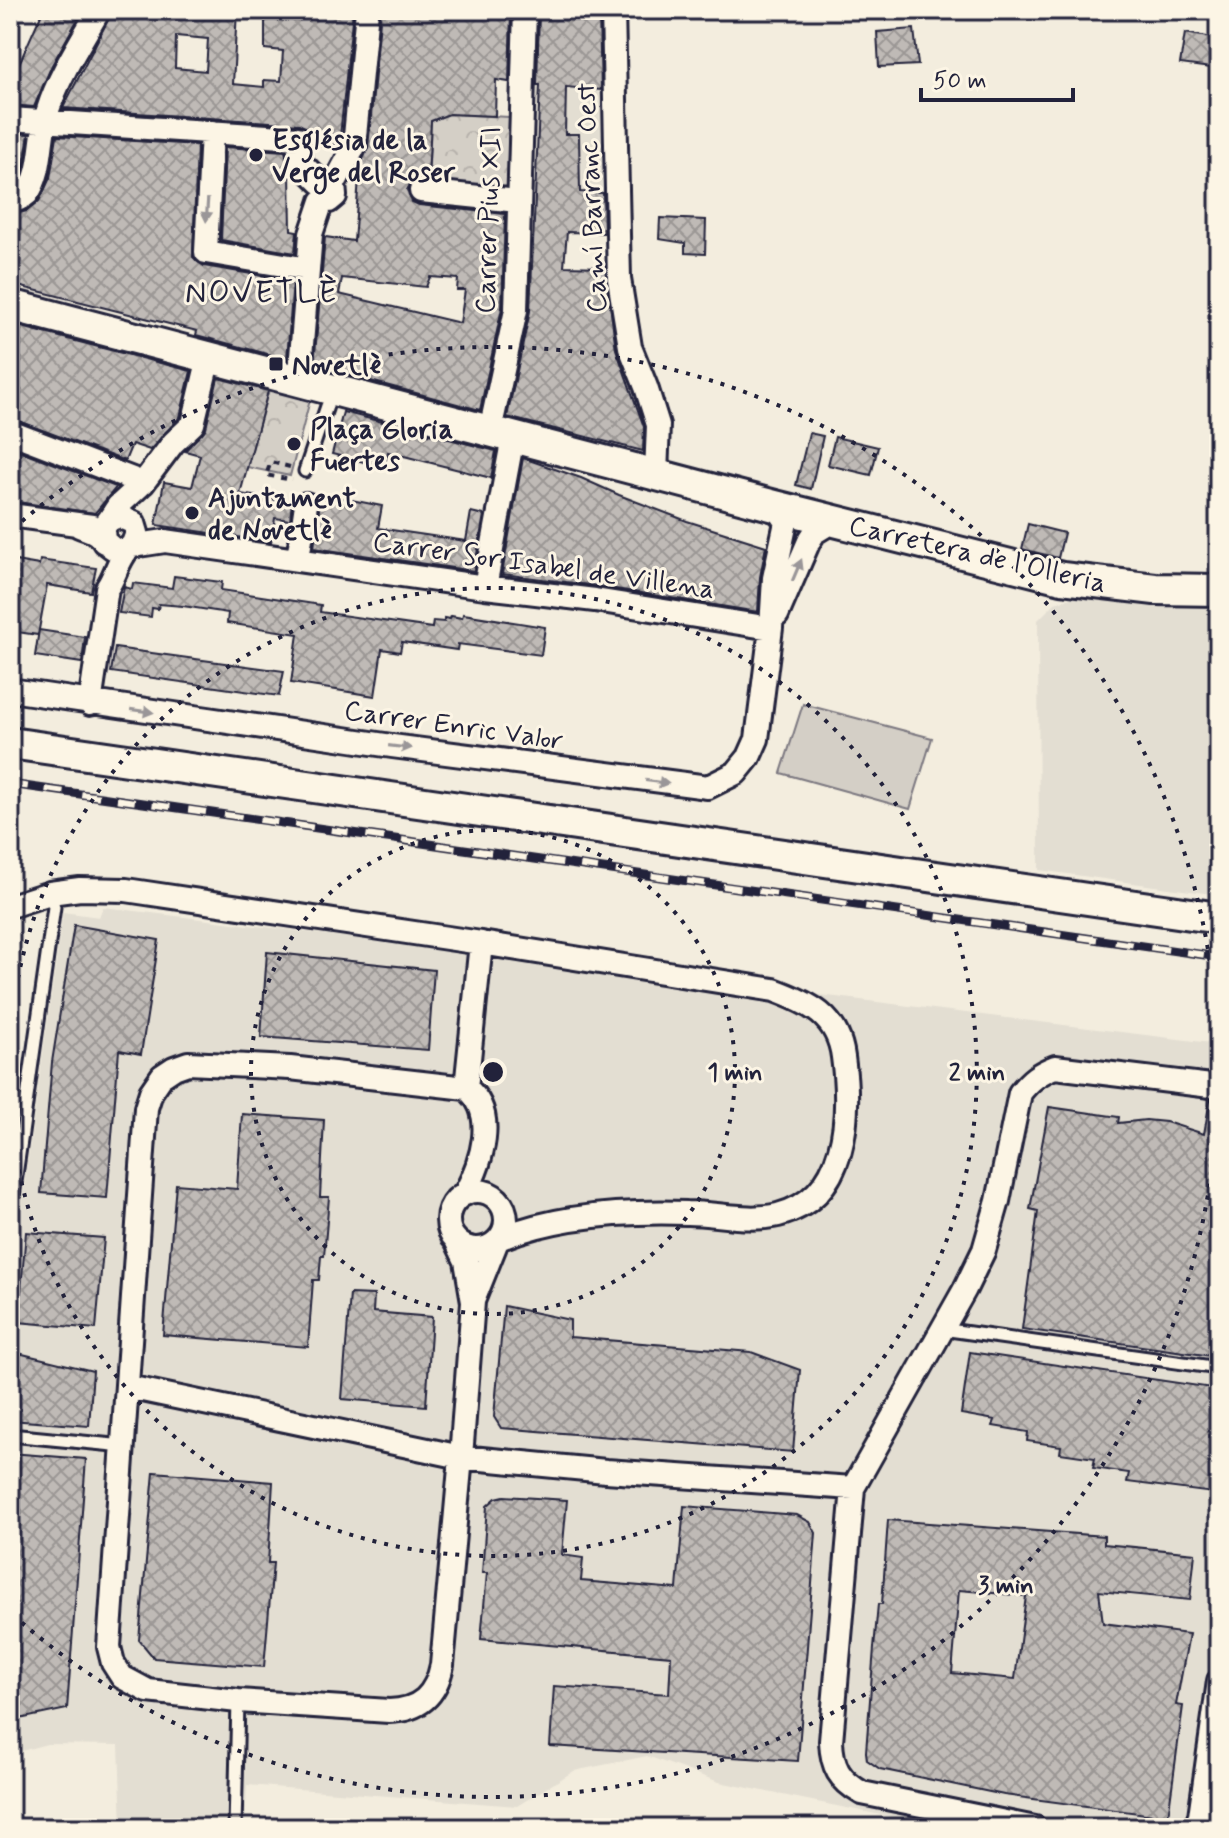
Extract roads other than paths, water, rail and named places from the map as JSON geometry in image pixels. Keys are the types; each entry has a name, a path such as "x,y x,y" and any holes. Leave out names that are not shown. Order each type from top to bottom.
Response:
{"street":[{"path":"10,201 19,200 27,193 42,151 45,122 60,82 99,10"},
{"path":"299,381 311,234 325,189 354,147 367,10"},
{"name":"Carrer Pius XII","path":"485,587 515,321 525,10"},
{"name":"Camí Barranc Oest","path":"613,10 620,292 630,347 658,425 656,474"},
{"path":"10,119 298,138 300,162 325,189"},
{"path":"212,132 206,252 308,269"},
{"path":"421,191 518,201"},
{"name":"Carretera de l'Olleria","path":"10,305 299,381 329,398 501,434 1062,578 1155,589 1219,590"},
{"path":"90,704 107,588 104,577 120,535 142,505 143,483 173,443 193,424 209,357"},
{"path":"10,432 143,483"},
{"path":"298,559 306,504"},
{"name":"Carrer Enric Valor","path":"10,690 90,704 708,787 736,773 749,757 757,739 774,578 786,522 775,506"},
{"path":"10,515 120,535"},
{"name":"Carrer Enric Valor","path":"771,628 809,541 815,532 833,521"},
{"name":"Carrer Sor Isabel de Villena","path":"120,535 595,600 771,628"},
{"path":"10,743 1219,918"},
{"path":"10,906 50,893 80,889 126,890 774,990 811,1005 825,1016 842,1044 846,1129 841,1150 833,1173 818,1191 798,1207 777,1215 753,1217 659,1213 571,1220 527,1227 479,1250 457,1242"},
{"path":"466,1088 481,943"},
{"path":"465,1194 484,1143 485,1128 479,1103 474,1093 466,1088 275,1067 188,1063 168,1071 151,1092 146,1108 109,1647 113,1663 122,1677 148,1691 238,1701 389,1711 412,1709 428,1698 442,1665 473,1302 466,1261 448,1224 448,1214 456,1199 465,1194 487,1193 499,1202 571,1220"},
{"path":"1035,1828 862,1793 842,1780 833,1766 831,1741 853,1488 984,1250 998,1201 1020,1093 1029,1081 1055,1067 1219,1087"},
{"path":"473,1302 506,1223 484,1143"},
{"path":"128,1387 461,1457 606,1471 853,1488"},
{"path":"1195,1828 1200,1816 1219,1681"}],"lane":[{"path":"303,476 329,398"},
{"path":"10,1218 54,907 50,893"},
{"path":"942,1329 1219,1368"},
{"path":"10,1435 124,1446"},
{"path":"235,1828 238,1701"}],"railway":[{"path":"10,784 1219,957"}],"place":[{"name":"Església de la Verge del Roser","path":"256,155"},
{"name":"Novetlè","path":"276,364"},
{"name":"Plaça Gloria Fuertes","path":"294,444"},
{"name":"Ajuntament de Novetlè","path":"192,513"}],"district":[{"name":"NOVETLÈ","path":"262,291"}]}
